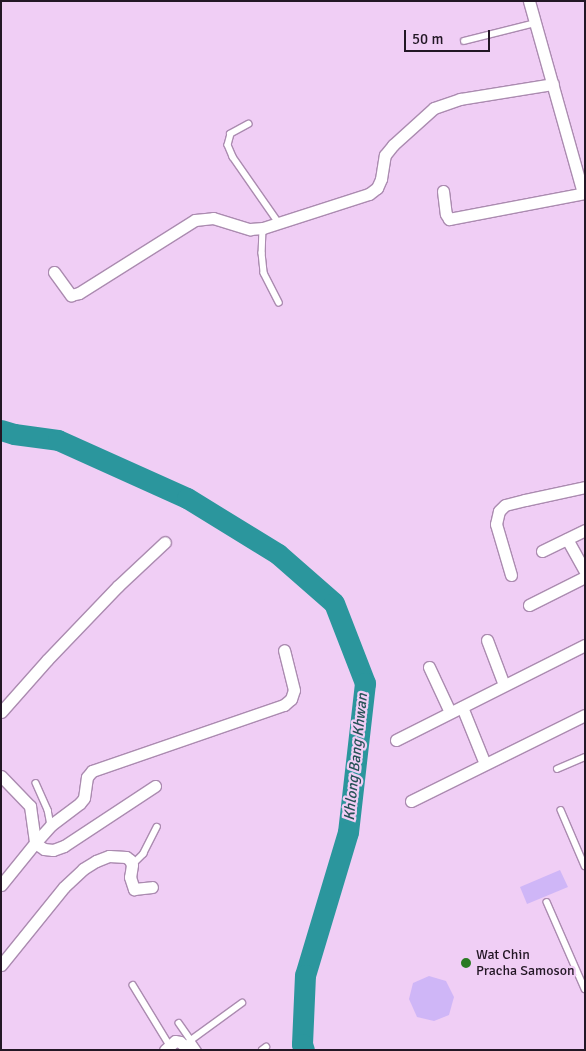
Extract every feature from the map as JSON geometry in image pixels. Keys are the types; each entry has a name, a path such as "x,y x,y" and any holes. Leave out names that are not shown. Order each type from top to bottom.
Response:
{"street":[{"path":"443,191 446,214 449,219 584,193 529,1"},
{"path":"54,272 71,296 79,293 195,220 213,218 250,229 263,228 369,194 377,188 386,155 393,145 434,108 453,101 553,84"},
{"path":"511,575 496,524 499,511 512,503 585,487"},
{"path":"542,552 585,530"},
{"path":"567,538 585,570"},
{"path":"1,712 47,660 118,586 165,542"},
{"path":"529,605 585,577"},
{"path":"487,640 504,685"},
{"path":"396,740 585,645"},
{"path":"3,879 51,826 80,803 84,798 87,777 92,772 284,704 291,699 294,690 284,650"},
{"path":"429,667 450,712"},
{"path":"462,707 486,764"},
{"path":"411,801 585,715"},
{"path":"1,776 30,806 35,843 44,849 54,850 64,846 154,786"},
{"path":"1,965 64,887 83,869 109,856 126,857 132,865 130,877 134,889 152,887"},
{"path":"167,1047 175,1041 188,1045"}],"lane":[{"path":"464,41 536,23"},
{"path":"249,124 231,134 228,144 232,157 279,223"},
{"path":"263,228 262,252 264,273 279,302"},
{"path":"557,769 585,757"},
{"path":"36,783 48,810 51,826"},
{"path":"561,810 585,866"},
{"path":"132,865 143,854 157,827"},
{"path":"547,902 585,989"},
{"path":"133,985 167,1047"},
{"path":"188,1045 242,1003"},
{"path":"179,1023 188,1045 198,1050"}],"building":[{"path":"560,870 568,887 527,904 520,887"},
{"path":"429,976 446,981 454,997 449,1015 434,1021 417,1017 409,999 413,983"}],"waterway":[{"name":"Khlong Bang Khwan","path":"1,430 14,434 58,440 187,498 278,554 334,603 365,683 348,832 305,975 302,1044 304,1050"}],"place":[{"name":"Wat Chin Pracha Samoson","path":"466,963"}]}
